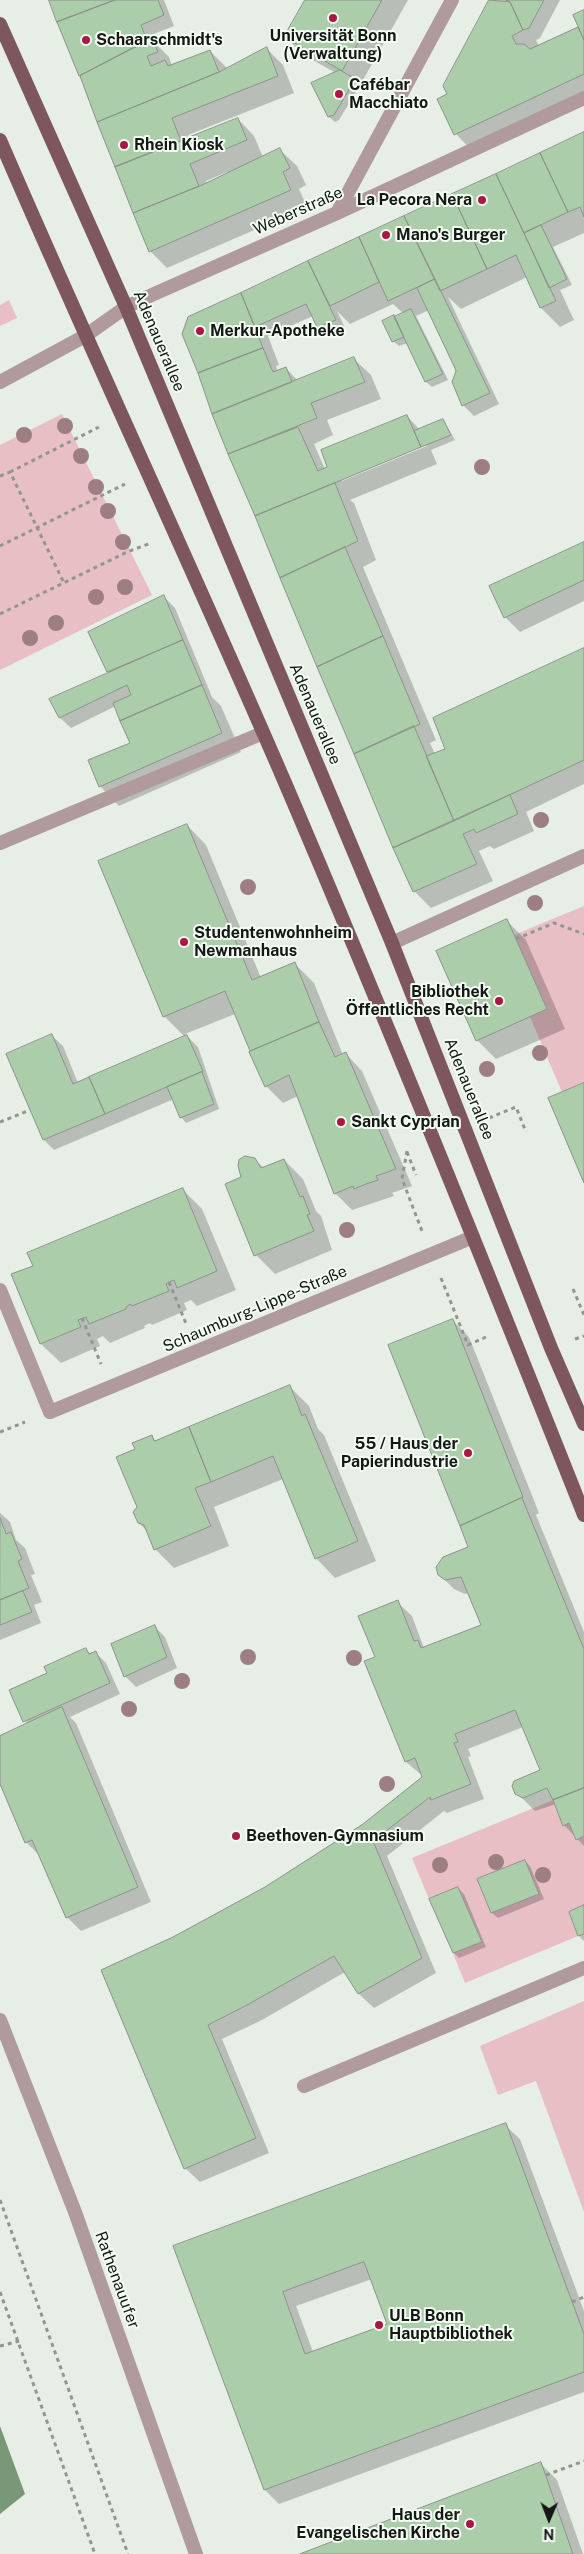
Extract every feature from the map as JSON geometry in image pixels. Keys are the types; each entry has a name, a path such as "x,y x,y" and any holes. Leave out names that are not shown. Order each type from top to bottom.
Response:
{"main road":[{"name":"Adenauerallee","path":"0,24 126,307 392,943 551,1348 584,1424"},
{"path":"0,140 85,336 146,473 176,534 263,732 473,1237 584,1514"}],"street":[{"path":"337,213 452,0"},
{"name":"Weberstraße","path":"0,382 85,336 126,307 337,213 584,98"},
{"path":"0,843 263,732"},
{"path":"392,943 584,856"},
{"name":"Schaumburg-Lippe-Straße","path":"0,1290 50,1412 473,1237"},
{"path":"304,2086 584,1968"},
{"name":"Rathenauufer","path":"0,2020 75,2212 196,2554"}],"path":[{"path":"0,476 122,416"},
{"path":"10,472 64,582"},
{"path":"0,546 146,473"},
{"path":"0,614 130,550"},
{"path":"516,939 554,923 584,934"},
{"path":"465,1128 516,1107 526,1132"},
{"path":"0,1122 30,1110"},
{"path":"406,1151 416,1175"},
{"path":"169,1282 198,1352"},
{"path":"573,1289 584,1315"},
{"path":"82,1318 110,1388"},
{"path":"0,2200 128,2554"},
{"path":"0,2292 95,2554"},
{"path":"572,2302 584,2297"},
{"path":"0,2346 19,2341"},
{"path":"546,2476 584,2461"}],"shaded area":[{"path":"9,300 17,318 0,326 0,305"},
{"path":"62,414 152,595 0,670 0,445"},
{"path":"584,906 584,1083 562,1092 530,1017 547,1009 514,935"},
{"path":"553,1800 563,1825 569,1823 576,1840 584,1836 584,1905 569,1912 578,1936 465,1983 453,1953 482,1941 458,1887 429,1899 412,1858","holes":["525,1860 539,1894 491,1913 477,1879"]},
{"path":"584,2001 584,2212 536,2081 498,2095 480,2046"},
{"path":"0,2426 25,2494 0,2514"}],"building":[{"path":"49,0 115,0 57,22"},
{"path":"115,0 158,0 164,15 141,25 147,41 79,76 57,22"},
{"name":"Universität Bonn (Verwaltung)","path":"305,0 382,0 342,71 284,37"},
{"path":"489,0 510,2 523,30 512,36 516,44 524,44 530,49 578,27 584,40 584,74 454,135 437,99 447,94 443,86"},
{"path":"506,0 544,0 529,28 523,30 510,2"},
{"path":"584,10 584,40 573,15"},
{"path":"152,38 158,52 147,56 151,66 165,60 168,66 210,50 219,72 97,122 80,76"},
{"path":"267,47 278,76 172,118 181,141 115,167 97,122 219,72"},
{"path":"340,70 355,79 334,115 328,117 311,83"},
{"path":"238,118 247,140 190,164 199,186 133,213 115,167"},
{"path":"584,132 584,217 580,207 568,212 540,153"},
{"path":"280,148 290,168 283,172 291,190 149,252 133,213 202,185"},
{"path":"540,153 568,212 524,233 496,174"},
{"path":"496,174 556,301 540,308 516,255 487,269 452,194"},
{"path":"452,194 487,269 440,291 404,216"},
{"path":"404,216 435,279 388,301 359,237"},
{"path":"541,225 567,279 549,288 524,233"},
{"path":"359,237 379,282 330,306 308,261"},
{"path":"308,261 336,320 317,327 306,304 255,327 241,293"},
{"path":"435,279 490,393 462,406 452,382 456,371 417,288"},
{"path":"241,293 263,348 198,373 182,334 188,317"},
{"path":"411,309 443,374 425,382 394,317"},
{"path":"394,315 404,337 392,342 382,321"},
{"path":"263,348 273,372 286,367 292,382 212,414 198,373"},
{"path":"354,357 365,382 311,403 317,418 228,454 212,414"},
{"path":"407,415 421,447 255,516 228,454 298,427 318,471 327,467 321,450"},
{"path":"443,419 451,435 421,447 414,431"},
{"path":"335,483 358,541 280,578 255,516"},
{"path":"584,542 584,580 504,618 489,586"},
{"path":"345,547 383,636 317,667 280,578"},
{"path":"164,595 183,640 107,672 88,632"},
{"path":"383,636 420,724 354,754 317,667"},
{"path":"183,640 202,685 120,721 113,703 131,695 127,685 59,718 49,699"},
{"path":"584,648 584,760 454,821 426,756 445,749 433,718"},
{"path":"202,685 222,733 99,787 88,760 130,743 120,721"},
{"path":"414,726 454,821 393,848 354,754"},
{"path":"510,795 518,814 476,833 474,829 463,834 477,864 413,892 393,848"},
{"name":"Studentenwohnheim Newmanhaus","path":"187,824 252,980 295,962 319,1022 250,1051 225,991 163,1017 98,861"},
{"path":"507,919 547,1009 476,1041 436,951"},
{"name":"Sankt Cyprian","path":"319,1022 335,1057 346,1052 396,1169 376,1176 378,1180 354,1189 353,1186 334,1194 289,1075 265,1087 249,1052"},
{"path":"52,1034 73,1084 89,1077 105,1114 43,1140 6,1054"},
{"path":"187,1035 203,1071 105,1114 89,1077"},
{"path":"202,1072 214,1104 180,1118 167,1087"},
{"path":"584,1083 584,1183 548,1098"},
{"path":"245,1156 255,1158 261,1168 284,1159 300,1197 303,1196 310,1214 307,1215 314,1231 254,1256 225,1184 241,1177 238,1166 239,1160"},
{"path":"183,1188 217,1271 177,1288 174,1280 169,1282 166,1284 169,1291 132,1306 130,1304 126,1309 89,1324 86,1317 78,1320 81,1327 40,1344 11,1274 33,1266 27,1253"},
{"name":"55 / Haus der Papierindustrie","path":"453,1319 523,1497 460,1526 388,1345"},
{"path":"290,1385 302,1416 305,1414 358,1541 315,1559 273,1456 211,1482 189,1427"},
{"path":"189,1427 211,1482 195,1488 211,1526 154,1550 144,1525 138,1523 133,1512 137,1507 116,1457 135,1449 132,1443 152,1435 154,1441"},
{"path":"522,1498 584,1649 584,1788 553,1800 547,1788 523,1798 515,1794 512,1786 514,1781 540,1770 515,1710 455,1734 458,1742 454,1743 471,1784 431,1800 430,1797 373,1841 422,1958 358,1994 334,1956 208,2025 256,2138 184,2169 101,1970 173,1937 265,1887 363,1824 422,1777 415,1758 405,1762 364,1661 375,1657 358,1616 398,1600 414,1641 418,1640 421,1648 481,1625 461,1577 445,1580 438,1575 436,1567 443,1557 468,1547 460,1526"},
{"path":"0,1518 6,1534 11,1532 22,1559 18,1561 29,1588 0,1600"},
{"path":"23,1591 32,1612 0,1625 0,1600"},
{"path":"155,1625 167,1657 124,1677 111,1644"},
{"path":"86,1648 89,1654 96,1651 110,1683 23,1722 9,1690 47,1673 44,1667"},
{"path":"62,1707 138,1887 66,1918 32,1840 25,1843 0,1784 0,1736"},
{"path":"584,1788 584,1836 576,1840 569,1823 563,1826 553,1800"},
{"path":"525,1860 539,1894 491,1913 477,1879"},
{"path":"458,1887 482,1942 453,1953 429,1899"},
{"path":"584,1905 584,1934 578,1936 569,1912"},
{"path":"506,2123 584,2334 584,2372 264,2490 173,2246","holes":["364,2262 387,2324 305,2354 283,2292"]},
{"name":"Haus der Evangelischen Kirche","path":"541,2462 573,2554 300,2554"}],"place":[{"name":"Universität Bonn (Verwaltung)","path":"333,18"},
{"name":"Schaarschmidt's","path":"86,40"},
{"name":"Cafébar Macchiato","path":"339,94"},
{"name":"Rhein Kiosk","path":"124,145"},
{"name":"La Pecora Nera","path":"482,200"},
{"name":"Mano's Burger","path":"386,235"},
{"name":"Merkur-Apotheke","path":"200,331"},
{"name":"Studentenwohnheim Newmanhaus","path":"184,942"},
{"name":"Bibliothek Öffentliches Recht","path":"499,1001"},
{"name":"Sankt Cyprian","path":"341,1122"},
{"name":"55 / Haus der Papierindustrie","path":"468,1453"},
{"name":"Beethoven-Gymnasium","path":"236,1836"},
{"name":"ULB Bonn Hauptbibliothek","path":"379,2325"},
{"name":"Haus der Evangelischen Kirche","path":"470,2524"}]}
